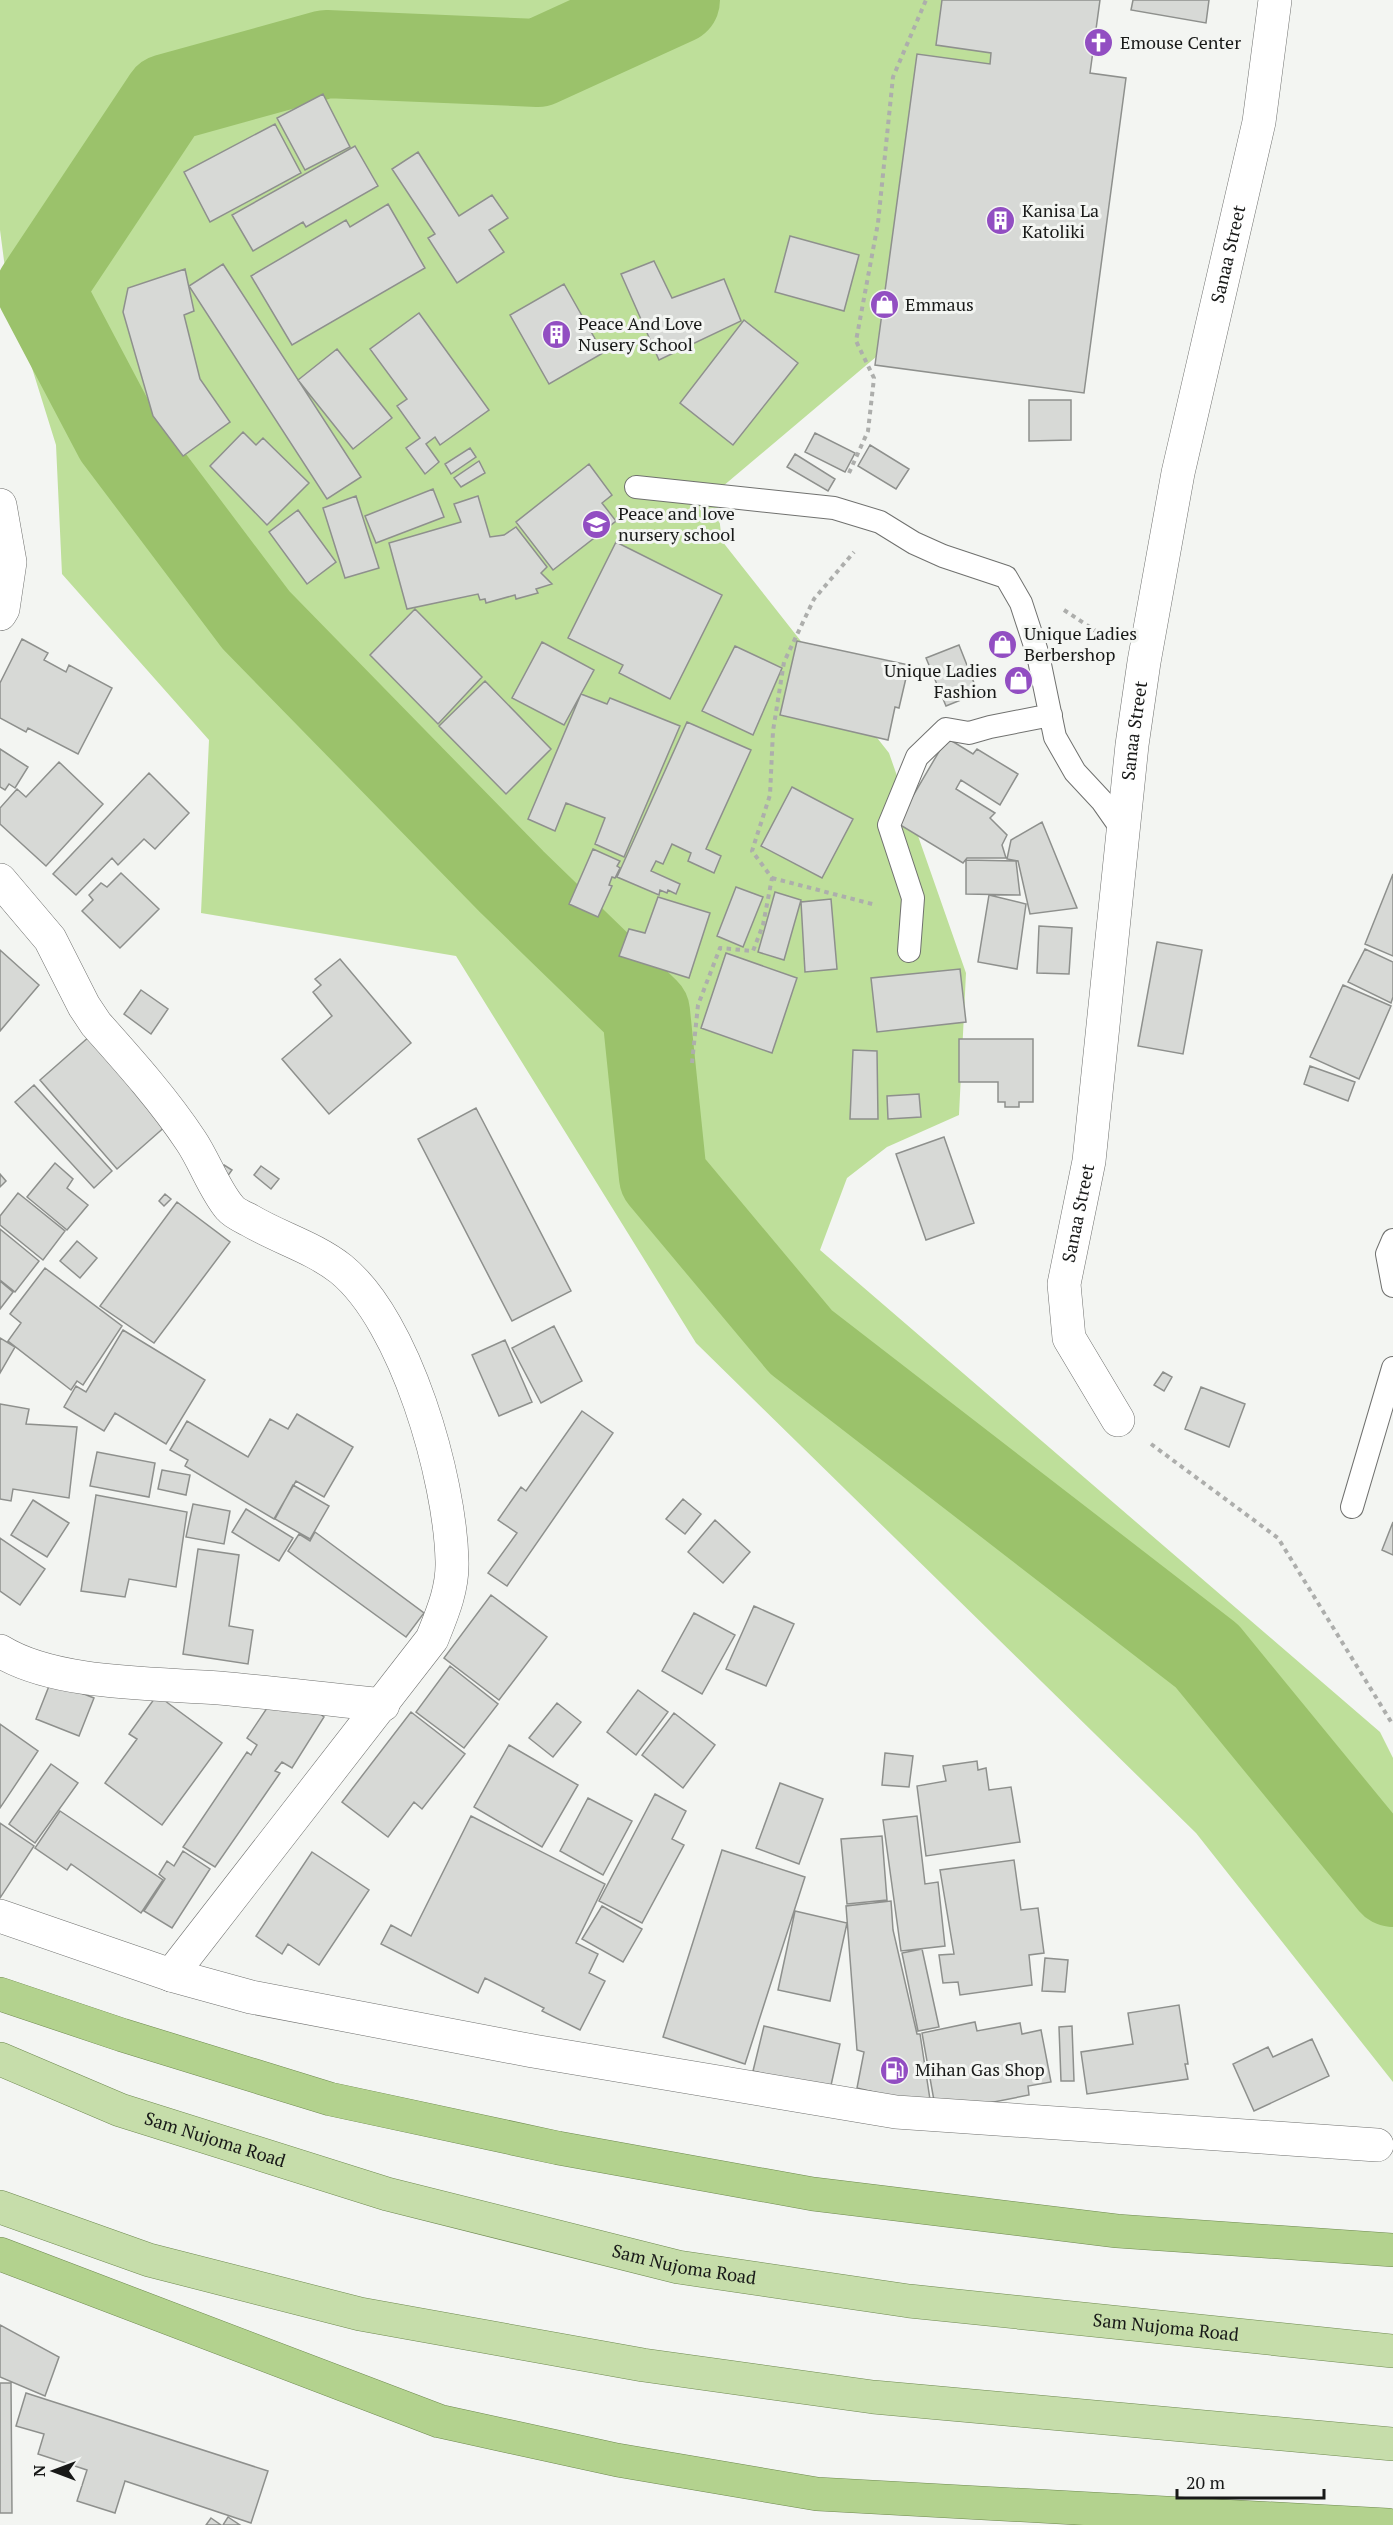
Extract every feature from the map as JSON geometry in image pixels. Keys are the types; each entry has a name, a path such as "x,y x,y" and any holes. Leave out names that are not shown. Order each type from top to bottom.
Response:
{"highway":[{"path":"0,1994 122,2035 330,2099 604,2157 813,2194 1105,2229 1393,2250"},
{"path":"0,2254 439,2421 617,2460 817,2494 1388,2525"}],"main road":[{"name":"Sam Nujoma Road","path":"0,2059 120,2110 387,2194 690,2269 909,2301 1393,2351"},
{"path":"0,2207 149,2260 360,2314 643,2366 873,2397 1393,2445"}],"street":[{"name":"Sanaa Street","path":"1118,1420 1069,1338 1064,1284 1089,1161 1132,745 1144,662 1178,473 1259,122 1275,0"},
{"path":"0,506 10,562 3,609 0,614"},
{"path":"0,880 50,939 96,1024 191,1140 230,1209 270,1233 318,1253 342,1270 366,1295 387,1327 427,1421 447,1512 452,1562 449,1594 432,1639 171,1975"},
{"path":"0,1650 13,1659 57,1674 249,1690 383,1705"},
{"path":"0,1916 171,1975 251,1997 521,2049 896,2112 1377,2145"}],"lane":[{"path":"636,487 834,508 880,522 914,543 943,556 1006,577 1027,618 1038,655 1055,737 1075,772 1102,801 1123,831"},
{"path":"909,951 913,898 889,825 917,757 946,729 969,733 1051,715"},
{"path":"1393,1240 1387,1254 1393,1286"},
{"path":"1352,1507 1393,1368"}],"path":[{"path":"834,508 868,431 874,378 856,341 879,223 893,77 926,0"},
{"path":"880,522 814,598 784,662 773,731 770,795 752,851 772,878 911,915"},
{"path":"1061,609 1144,662"},
{"path":"692,1063 698,1005 720,948 753,951 763,925 772,878"},
{"path":"1118,1420 1278,1538 1393,1725"}],"green space":[{"path":"0,0 1082,0 915,324 716,492 722,541 889,753 966,973 959,1115 887,1147 847,1178 820,1250 1380,1732 1393,1758 1393,2082 1196,1833 696,1343 456,956 201,913 209,740 62,574 56,445 8,291 0,230"}],"building":[{"name":"Kanisa La Katoliki","path":"942,0 1100,0 1090,73 1126,78 1084,393 875,365 917,54 990,64 991,53 936,45"},
{"path":"1133,0 1209,0 1206,23 1131,10"},
{"path":"323,94 350,147 305,170 277,118"},
{"path":"275,124 301,173 210,222 184,172"},
{"path":"355,146 378,186 306,227 303,222 253,251 232,215"},
{"path":"418,152 459,216 492,195 508,218 489,230 504,252 457,283 428,238 435,234 392,169"},
{"path":"388,204 425,268 292,345 251,276 346,220 350,227"},
{"path":"790,236 859,255 844,311 775,292"},
{"path":"654,261 672,298 724,279 741,321 659,360 621,274"},
{"path":"223,264 361,477 327,499 189,286"},
{"path":"185,269 194,311 184,315 200,379 230,422 183,456 153,416 123,312 128,288"},
{"name":"Peace And Love Nusery School","path":"564,284 603,353 549,384 510,315"},
{"path":"419,313 489,410 440,445 435,437 426,444 439,462 425,474 406,448 420,438 397,406 407,399 370,349"},
{"path":"744,320 798,363 733,445 680,403"},
{"path":"337,349 392,418 353,449 298,380"},
{"path":"1029,400 1071,400 1071,440 1029,441"},
{"path":"243,432 256,445 263,438 309,483 267,525 210,466"},
{"path":"815,433 855,453 845,472 805,452"},
{"path":"870,445 909,469 896,489 858,466"},
{"path":"470,448 476,457 451,474 445,464"},
{"path":"795,454 835,479 828,491 787,467"},
{"path":"479,461 485,473 461,487 454,478"},
{"path":"589,464 612,495 602,503 616,521 553,570 516,522"},
{"path":"433,489 444,517 376,543 365,516"},
{"path":"356,496 379,568 345,578 323,508"},
{"path":"478,496 490,537 504,535 516,527 547,567 541,573 552,584 536,589 538,593 516,599 515,595 486,603 485,599 480,600 478,594 407,609 389,543 461,522 454,504"},
{"path":"298,510 336,562 307,584 269,532"},
{"path":"616,542 722,595 670,699 619,673 623,665 568,638"},
{"path":"415,609 482,677 438,724 370,655"},
{"path":"22,639 48,653 44,660 66,672 69,665 112,688 78,754 28,728 26,732 0,718 0,683"},
{"path":"797,641 909,665 899,708 895,707 888,740 780,715"},
{"path":"542,642 594,670 564,725 512,698"},
{"path":"959,645 978,693 946,706 926,658"},
{"path":"735,646 782,668 753,735 702,711"},
{"path":"485,681 551,749 506,794 439,726"},
{"path":"581,694 607,704 610,698 680,726 624,857 595,844 605,818 566,803 555,831 528,819"},
{"path":"687,722 751,750 706,849 721,856 714,873 688,861 691,853 672,844 663,864 656,861 651,871 680,884 676,894 668,890 667,893 660,890 659,895 617,877"},
{"path":"947,738 973,754 977,749 1018,774 1000,805 961,780 956,789 995,813 990,818 1007,835 1002,845 1006,858 967,858 963,863 897,823"},
{"path":"0,749 28,767 15,788 9,784 5,790 0,787"},
{"path":"59,762 103,804 46,866 0,824 0,808 17,789 26,797"},
{"path":"149,773 189,813 155,849 144,839 118,865 112,858 76,895 53,874"},
{"path":"792,787 853,819 822,878 761,846"},
{"path":"1042,822 1077,908 1030,914 1018,861 1007,859 1011,840"},
{"path":"593,849 620,861 617,866 620,868 615,878 612,877 609,885 612,886 598,917 569,904"},
{"path":"966,860 1016,861 1020,895 966,894"},
{"path":"121,873 159,909 120,948 82,911 93,900 89,895 101,883 107,887"},
{"path":"1393,874 1393,956 1365,944"},
{"path":"736,887 763,897 743,947 717,936"},
{"path":"775,892 801,900 784,960 758,952"},
{"path":"989,895 1026,904 1017,969 978,962"},
{"path":"658,897 710,913 689,978 619,956 629,929 645,933"},
{"path":"831,899 837,969 805,972 801,902"},
{"path":"1039,926 1072,928 1069,974 1037,973"},
{"path":"1157,942 1202,950 1183,1054 1138,1046"},
{"path":"1365,949 1393,962 1391,1003 1348,982"},
{"path":"0,950 39,985 0,1031"},
{"path":"726,953 797,978 772,1053 701,1028"},
{"path":"340,959 411,1043 329,1114 282,1059 332,1016 313,992 321,985 315,979"},
{"path":"960,969 966,1022 877,1032 871,978"},
{"path":"1343,985 1391,1006 1359,1079 1310,1057"},
{"path":"141,990 168,1009 151,1034 124,1014"},
{"path":"90,1036 167,1125 117,1169 40,1080"},
{"path":"959,1039 1033,1039 1033,1102 1019,1102 1019,1107 1005,1107 1005,1102 998,1102 998,1082 959,1082"},
{"path":"853,1050 877,1051 878,1119 850,1119"},
{"path":"1310,1066 1355,1082 1348,1101 1304,1084"},
{"path":"34,1085 112,1171 94,1188 15,1102"},
{"path":"919,1094 921,1117 888,1119 887,1096"},
{"path":"476,1108 571,1291 512,1321 418,1139"},
{"path":"944,1137 974,1223 926,1240 896,1154"},
{"path":"55,1163 73,1179 67,1188 88,1205 67,1230 27,1197"},
{"path":"224,1165 232,1170 224,1181 217,1176"},
{"path":"261,1166 279,1179 271,1189 254,1175"},
{"path":"0,1174 6,1181 0,1187"},
{"path":"18,1193 65,1231 43,1260 0,1225 0,1216"},
{"path":"165,1194 171,1199 164,1206 159,1201"},
{"path":"177,1202 230,1242 154,1343 100,1306"},
{"path":"0,1229 39,1261 15,1292 0,1280"},
{"path":"77,1241 97,1258 80,1278 60,1261"},
{"path":"45,1268 122,1326 83,1385 77,1381 71,1390 8,1341 21,1323 10,1314"},
{"path":"0,1281 13,1292 0,1309"},
{"path":"554,1326 582,1381 541,1403 512,1348"},
{"path":"123,1330 205,1380 166,1444 115,1413 104,1431 64,1407 76,1386 86,1392"},
{"path":"0,1338 15,1347 0,1373"},
{"path":"505,1340 532,1402 499,1416 472,1355"},
{"path":"1163,1372 1172,1377 1164,1391 1154,1385"},
{"path":"1201,1387 1245,1404 1229,1447 1185,1429"},
{"path":"0,1404 29,1409 26,1424 77,1427 69,1498 13,1489 11,1501 0,1499"},
{"path":"582,1411 613,1433 507,1586 488,1573 517,1533 498,1520 521,1487 526,1491"},
{"path":"297,1414 353,1447 324,1497 296,1481 274,1519 185,1466 188,1460 170,1450 187,1421 248,1457 270,1419 288,1429"},
{"path":"97,1452 155,1463 149,1497 90,1486"},
{"path":"162,1470 190,1475 186,1495 158,1489"},
{"path":"293,1485 329,1506 310,1539 275,1519"},
{"path":"96,1495 187,1512 176,1587 129,1579 125,1597 81,1591"},
{"path":"683,1499 701,1514 685,1534 666,1519"},
{"path":"33,1500 69,1523 47,1557 11,1535"},
{"path":"193,1504 230,1511 224,1544 186,1537"},
{"path":"246,1509 293,1538 279,1561 232,1532"},
{"path":"715,1520 750,1552 723,1583 688,1552"},
{"path":"1393,1522 1393,1555 1382,1550"},
{"path":"315,1532 424,1613 406,1637 288,1551 299,1534 310,1541"},
{"path":"0,1538 45,1569 20,1605 0,1591"},
{"path":"198,1549 239,1555 229,1626 253,1630 248,1664 183,1654"},
{"path":"491,1595 547,1637 499,1700 444,1658"},
{"path":"754,1606 794,1624 766,1686 726,1669"},
{"path":"694,1613 735,1635 702,1694 662,1671"},
{"path":"450,1666 498,1704 464,1748 416,1712"},
{"path":"51,1681 94,1698 79,1736 36,1719"},
{"path":"638,1690 668,1712 636,1755 607,1732"},
{"path":"157,1695 222,1743 162,1825 105,1783 137,1739 129,1734"},
{"path":"271,1702 318,1712 324,1717 292,1768 282,1762 275,1771 280,1773 215,1867 183,1847 247,1752 251,1755 257,1745 247,1738"},
{"path":"557,1703 581,1722 553,1757 529,1738"},
{"path":"411,1712 465,1754 422,1809 414,1802 388,1837 342,1802"},
{"path":"674,1713 715,1745 683,1788 642,1755"},
{"path":"0,1724 38,1751 0,1808"},
{"path":"509,1745 578,1785 542,1847 474,1807"},
{"path":"885,1753 913,1756 909,1787 882,1785"},
{"path":"977,1761 978,1770 986,1768 989,1790 1011,1787 1020,1842 926,1856 917,1786 946,1781 943,1766"},
{"path":"51,1764 78,1783 35,1843 9,1824"},
{"path":"780,1783 823,1799 799,1864 756,1848"},
{"path":"655,1794 686,1811 672,1839 684,1845 642,1923 599,1901"},
{"path":"588,1798 632,1821 603,1875 560,1851"},
{"path":"60,1811 163,1880 141,1913 71,1864 67,1870 35,1848"},
{"path":"471,1816 605,1884 576,1943 598,1954 589,1973 605,1981 580,2030 542,2011 544,2008 485,1978 478,1993 381,1944 391,1925 411,1936"},
{"path":"917,1816 925,1884 938,1882 945,1946 901,1951 883,1820"},
{"path":"0,1823 34,1846 0,1898"},
{"path":"882,1836 887,1900 847,1904 841,1839"},
{"path":"722,1850 805,1877 745,2064 663,2037"},
{"path":"183,1851 210,1869 172,1928 144,1911 165,1879 159,1874 167,1861 174,1866"},
{"path":"312,1852 369,1890 319,1965 288,1944 282,1954 256,1936"},
{"path":"1014,1860 1021,1910 1038,1908 1044,1953 1029,1955 1032,1985 960,1995 958,1982 943,1983 939,1955 954,1954 940,1870"},
{"path":"891,1901 893,1930 917,2034 920,2034 931,2106 857,2088 864,2052 857,2050 846,1906"},
{"path":"602,1906 642,1929 623,1962 582,1939"},
{"path":"795,1911 847,1923 830,2001 778,1990"},
{"path":"922,1949 939,2027 918,2031 902,1953"},
{"path":"1045,1958 1068,1960 1065,1992 1042,1991"},
{"path":"1179,2005 1188,2064 1185,2064 1188,2079 1087,2094 1081,2052 1133,2044 1128,2013"},
{"path":"975,2022 977,2031 1020,2023 1022,2034 1041,2030 1051,2082 1028,2086 1029,2095 936,2112 922,2033"},
{"path":"764,2026 840,2044 830,2090 753,2071"},
{"path":"1072,2026 1074,2081 1061,2081 1059,2027"},
{"path":"1312,2039 1329,2076 1254,2111 1233,2064 1268,2047 1273,2057"},
{"path":"0,2325 59,2357 45,2396 0,2377"},
{"path":"0,2383 11,2383 12,2513 0,2513"},
{"path":"26,2393 268,2471 251,2523 125,2481 115,2513 77,2501 87,2470 38,2454 44,2434 16,2426"},
{"path":"228,2517 240,2525 223,2525"},
{"path":"211,2518 221,2525 206,2525"}],"waterway":[{"path":"676,0 538,63 326,54 167,98 40,289 118,437 256,620 512,882 646,1012 663,1177 801,1342 1207,1656 1393,1883"}],"place":[{"name":"Emouse Center","path":"1099,43"},
{"name":"Kanisa La Katoliki","path":"1001,221"},
{"name":"Emmaus","path":"884,305"},
{"name":"Peace And Love Nusery School","path":"557,334"},
{"name":"Peace and love nursery school","path":"597,524"},
{"name":"Unique Ladies Berbershop","path":"1003,644"},
{"name":"Unique Ladies Fashion","path":"1018,681"},
{"name":"Mihan Gas Shop","path":"894,2070"}]}
